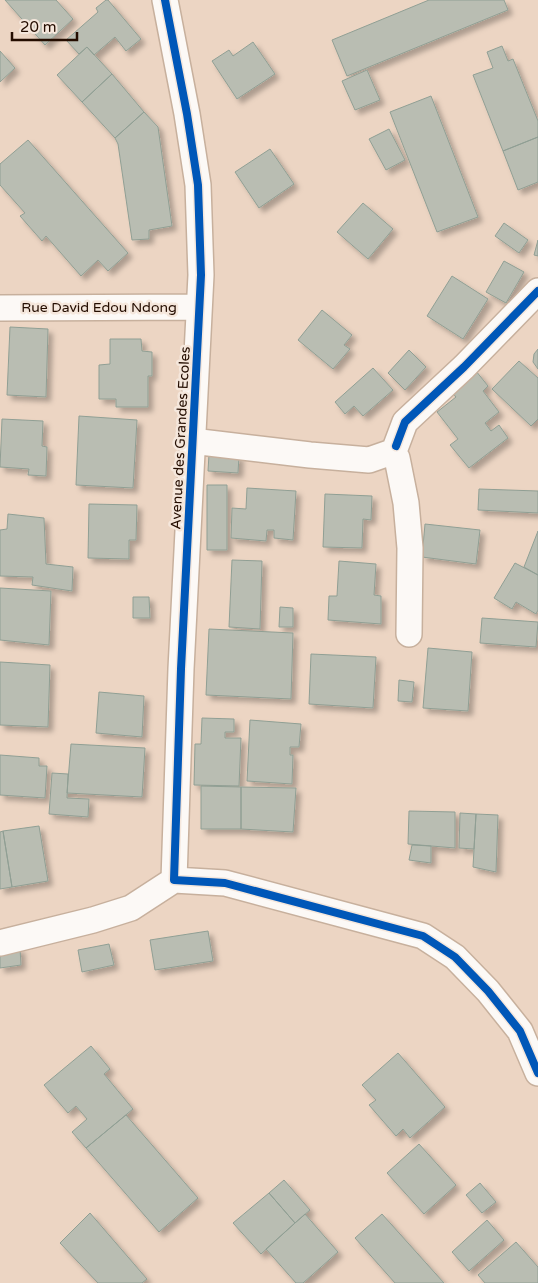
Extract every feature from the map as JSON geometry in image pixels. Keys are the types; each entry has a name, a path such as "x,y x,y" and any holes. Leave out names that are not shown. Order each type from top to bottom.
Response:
{"street":[{"name":"Avenue des Grandes Ecoles","path":"165,0 187,114 198,185 201,275 181,669 174,880"},
{"path":"409,634 410,548 406,503 394,452 405,422 476,355 538,291"},
{"name":"Rue David Edou Ndong","path":"0,308 199,307"},
{"path":"192,441 369,460 394,452"},
{"path":"0,942 93,920 131,908 174,880 224,883 423,936 455,957 488,991 520,1031 538,1073"}],"building":[{"path":"5,0 56,0 73,19 45,45"},
{"path":"106,0 141,39 126,51 115,37 94,55 87,47 79,54 66,40 98,12 96,8"},
{"path":"429,0 504,0 508,10 347,76 332,40"},
{"path":"253,42 275,74 237,99 212,61 229,50 233,56"},
{"path":"502,46 508,61 513,59 538,121 538,137 503,151 473,75 493,68 487,52"},
{"path":"87,47 112,74 82,102 57,75"},
{"path":"0,51 15,68 0,82"},
{"path":"367,70 380,100 355,110 342,81"},
{"path":"112,74 144,112 115,138 82,102"},
{"path":"431,96 478,217 437,232 390,112"},
{"path":"144,112 158,127 172,226 149,230 149,239 132,240 118,144 115,138"},
{"path":"389,129 405,160 386,170 369,139"},
{"path":"538,137 538,182 518,190 503,151"},
{"path":"28,140 128,253 108,271 98,260 81,276 46,236 42,241 20,216 25,213 0,185 0,164"},
{"path":"270,149 294,184 259,208 235,172"},
{"path":"363,203 393,229 368,259 337,232"},
{"path":"504,223 528,240 519,253 495,236"},
{"path":"538,240 538,256 534,255"},
{"path":"504,261 524,272 506,303 486,292"},
{"path":"452,276 488,299 463,339 427,316"},
{"path":"322,310 352,335 344,345 350,349 333,369 298,340"},
{"path":"10,327 48,329 46,397 7,395"},
{"path":"110,339 141,339 142,351 152,352 152,376 148,376 148,407 116,407 116,399 99,399 99,365 110,364"},
{"path":"538,349 538,369 533,362 534,354"},
{"path":"409,350 426,367 405,390 388,373"},
{"path":"519,361 538,378 538,419 531,426 492,389"},
{"path":"373,368 393,390 363,416 354,406 345,414 335,402"},
{"path":"476,371 488,386 483,391 499,412 485,423 491,431 499,425 508,438 469,468 450,445 458,439 437,412 456,397 451,391"},
{"path":"79,416 137,420 133,488 76,485"},
{"path":"2,419 43,421 42,446 47,447 46,476 28,475 29,469 0,467"},
{"path":"209,454 239,456 238,473 208,471"},
{"path":"207,485 227,485 227,550 207,550"},
{"path":"247,488 296,491 293,540 274,538 274,530 267,530 266,541 231,538 232,508 246,509"},
{"path":"479,489 538,491 538,513 478,510"},
{"path":"325,494 372,496 371,520 363,519 362,548 323,547"},
{"path":"89,504 137,505 136,540 129,540 129,559 88,558"},
{"path":"8,514 44,518 46,564 73,567 72,591 32,585 33,577 0,576 0,530 7,529"},
{"path":"425,524 480,530 476,564 422,557"},
{"path":"538,531 538,575 524,567"},
{"path":"232,560 262,561 260,629 229,627"},
{"path":"339,561 376,564 374,595 381,596 381,624 328,620 329,596 337,596"},
{"path":"515,563 538,575 538,610 536,614 516,602 512,609 494,598"},
{"path":"0,588 51,591 49,645 0,640"},
{"path":"133,597 149,597 150,618 133,618"},
{"path":"280,607 293,608 293,627 279,627"},
{"path":"482,618 538,622 536,647 480,643"},
{"path":"209,629 293,633 291,699 206,695"},
{"path":"428,648 472,652 468,711 423,708"},
{"path":"311,654 376,657 373,708 309,704"},
{"path":"0,662 50,665 48,727 0,725"},
{"path":"399,680 414,682 412,702 398,701"},
{"path":"99,692 144,696 142,737 96,733"},
{"path":"202,718 234,719 234,732 225,732 225,738 241,738 239,786 194,785 195,744 201,744"},
{"path":"250,720 301,724 299,747 290,747 290,755 293,755 292,784 247,781"},
{"path":"71,744 145,748 142,797 67,793"},
{"path":"0,755 39,758 39,766 47,766 45,798 0,795"},
{"path":"52,773 68,774 67,798 89,799 88,817 49,814"},
{"path":"201,786 241,787 241,829 201,829"},
{"path":"241,787 296,788 293,832 241,829"},
{"path":"409,811 455,812 455,848 408,844"},
{"path":"460,813 476,814 474,849 459,848"},
{"path":"476,814 498,815 496,872 473,867"},
{"path":"39,826 48,881 12,887 3,831"},
{"path":"3,831 12,887 0,889 0,832"},
{"path":"412,845 431,846 431,863 409,860"},
{"path":"208,931 213,961 155,970 150,940"},
{"path":"109,944 114,965 82,972 78,950"},
{"path":"20,948 21,965 0,968 0,952"},
{"path":"91,1046 110,1069 104,1074 133,1109 86,1148 72,1132 87,1119 76,1106 68,1113 44,1085"},
{"path":"398,1053 445,1107 410,1138 403,1129 396,1136 369,1105 376,1100 362,1085"},
{"path":"126,1115 198,1198 159,1232 86,1148"},
{"path":"419,1144 456,1185 424,1214 387,1173"},
{"path":"284,1180 310,1210 295,1223 269,1193"},
{"path":"480,1183 496,1202 482,1213 466,1195"},
{"path":"269,1193 295,1223 261,1254 233,1223"},
{"path":"90,1213 147,1279 142,1283 98,1283 60,1243"},
{"path":"305,1214 338,1252 303,1283 296,1283 266,1249"},
{"path":"382,1214 444,1283 395,1283 355,1238"},
{"path":"487,1220 504,1240 469,1271 452,1252"},
{"path":"516,1242 538,1267 538,1283 485,1283 478,1275"}],"cycle path":[{"path":"165,0 187,114 198,185 201,275 181,669 174,880 225,883 423,936 455,957 488,991 520,1031 538,1073"},
{"path":"396,446 405,422 464,367 538,291"}]}
